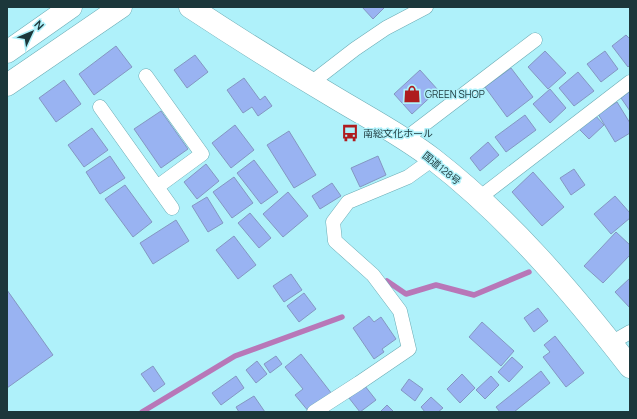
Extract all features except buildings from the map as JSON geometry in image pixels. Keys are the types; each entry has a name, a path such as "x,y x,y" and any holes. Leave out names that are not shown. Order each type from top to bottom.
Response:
{"highway":[{"path":"7,52 71,7"},
{"path":"7,85 121,7"},
{"name":"国道128号","path":"190,7 311,83 405,139 433,159 479,198 520,237 556,277 630,367"}],"street":[{"path":"311,83 386,28 426,7"},
{"path":"405,139 535,40"},
{"path":"146,76 202,154 157,187"},
{"path":"479,198 630,82"},
{"path":"100,107 172,208"},
{"path":"314,412 409,349 400,311 373,275 335,241 333,222 348,202 408,177 433,159"},
{"path":"611,343 630,332"}],"waterway":[{"path":"387,281 406,294 436,285 474,295 529,272"},
{"path":"142,412 235,356 342,317"}],"place":[{"name":"GREEN SHOP","path":"412,94"},
{"name":"南総文化ホール","path":"350,133"}]}
